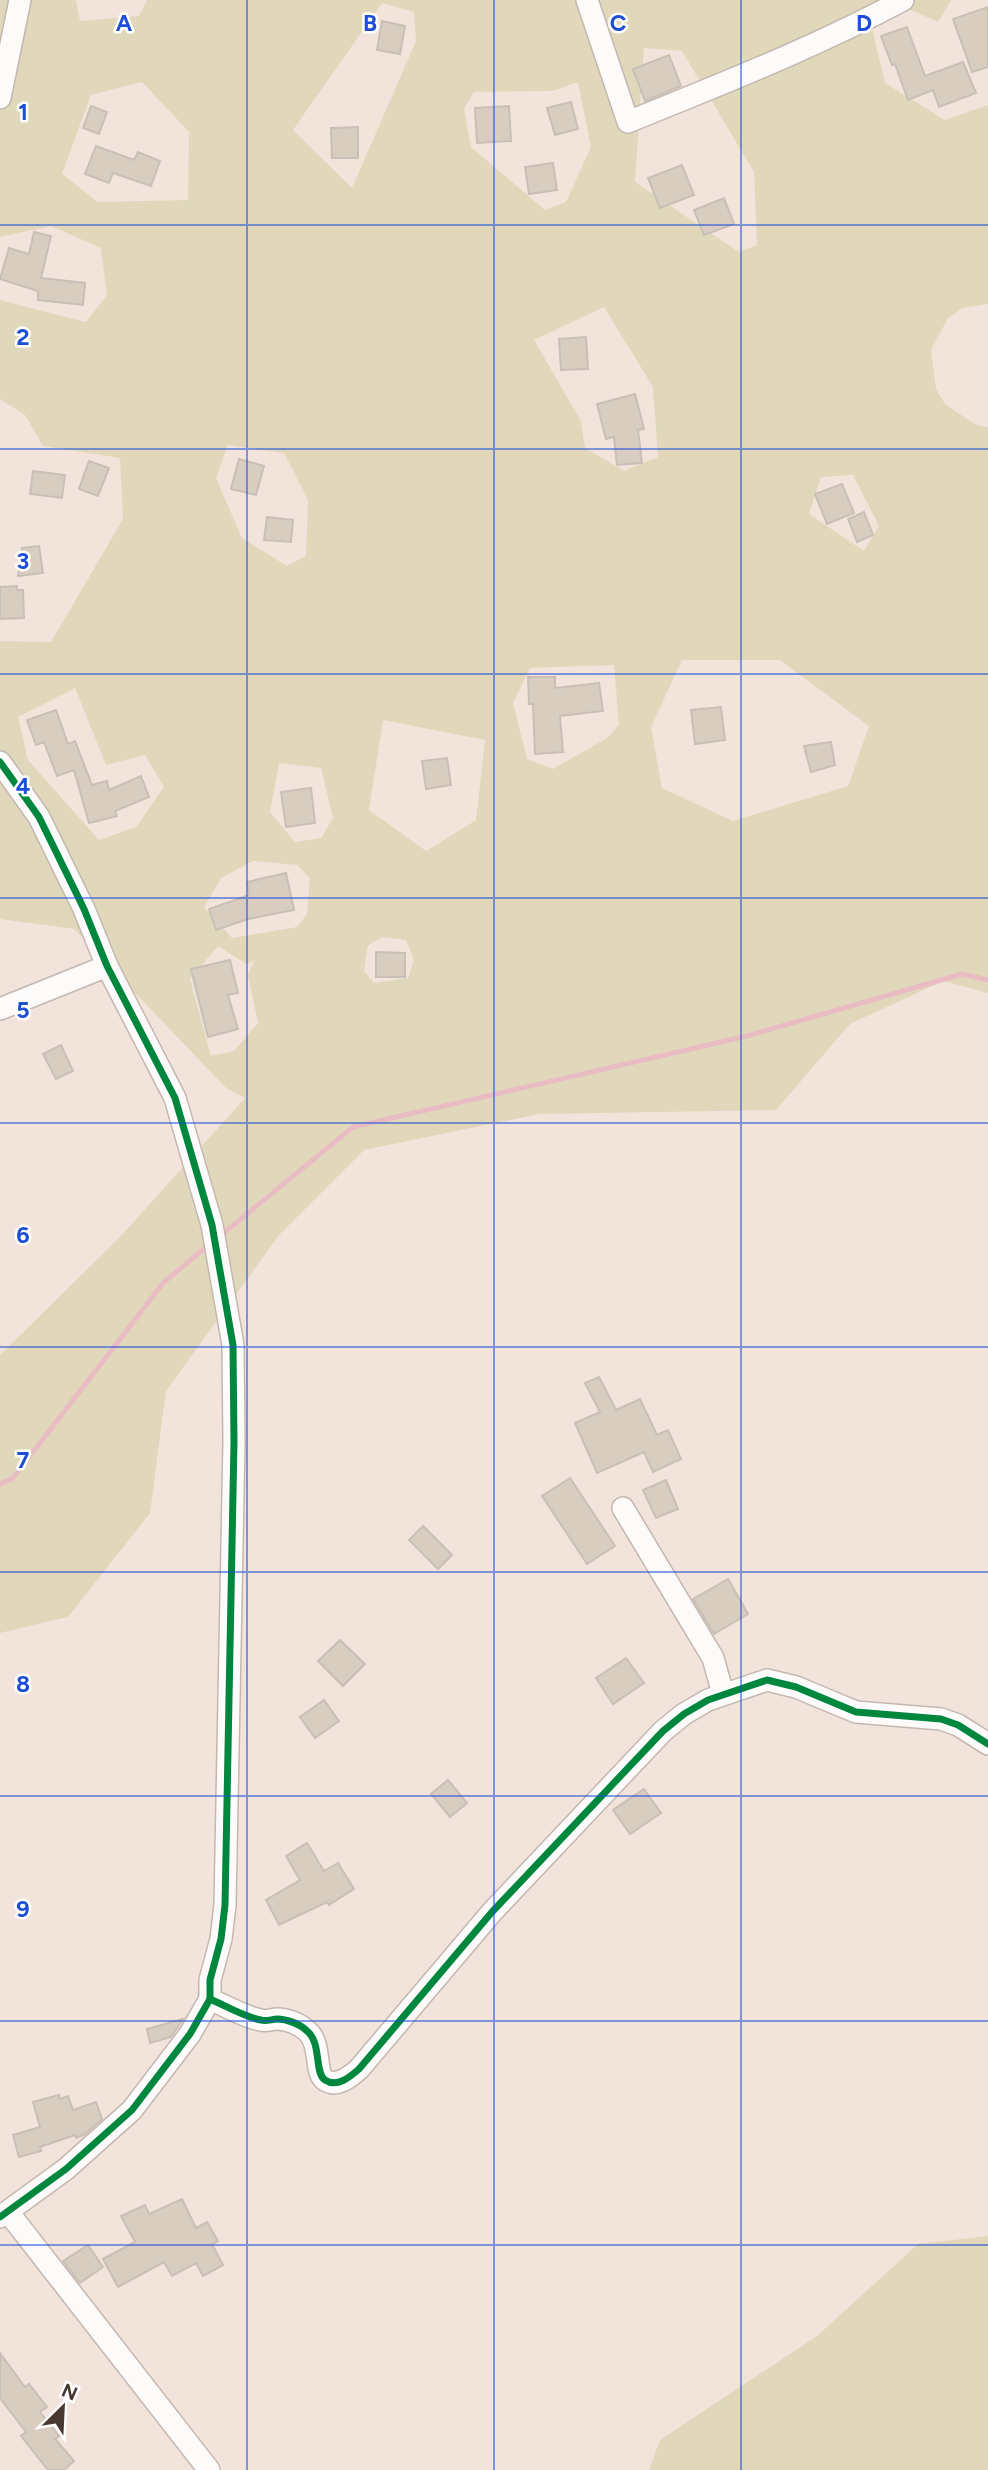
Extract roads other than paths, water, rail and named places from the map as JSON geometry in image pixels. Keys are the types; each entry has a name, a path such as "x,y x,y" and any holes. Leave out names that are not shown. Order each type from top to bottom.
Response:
{"street":[{"path":"0,99 20,0"},
{"path":"587,0 628,122 779,60 902,0"},
{"path":"0,762 39,817 84,909 107,966 175,1098 212,1225 233,1345 234,1442 225,1905 221,1940 210,1980 210,1999 190,2034 132,2110 82,2155 4,2215 209,2470"},
{"path":"0,1009 107,966"},
{"path":"623,1508 713,1658 723,1694"},
{"path":"210,1999 262,2021 276,2019 292,2022 308,2031 316,2041 321,2077 327,2082 336,2083 347,2078 359,2069 501,1903 663,1731 684,1714 723,1694 767,1680 796,1687 856,1712 941,1719 988,1744"}],"waterway":[{"path":"220,1236 353,1127 747,1036 962,974 988,980"},
{"path":"0,1484 13,1478 164,1282 210,1244"}]}
